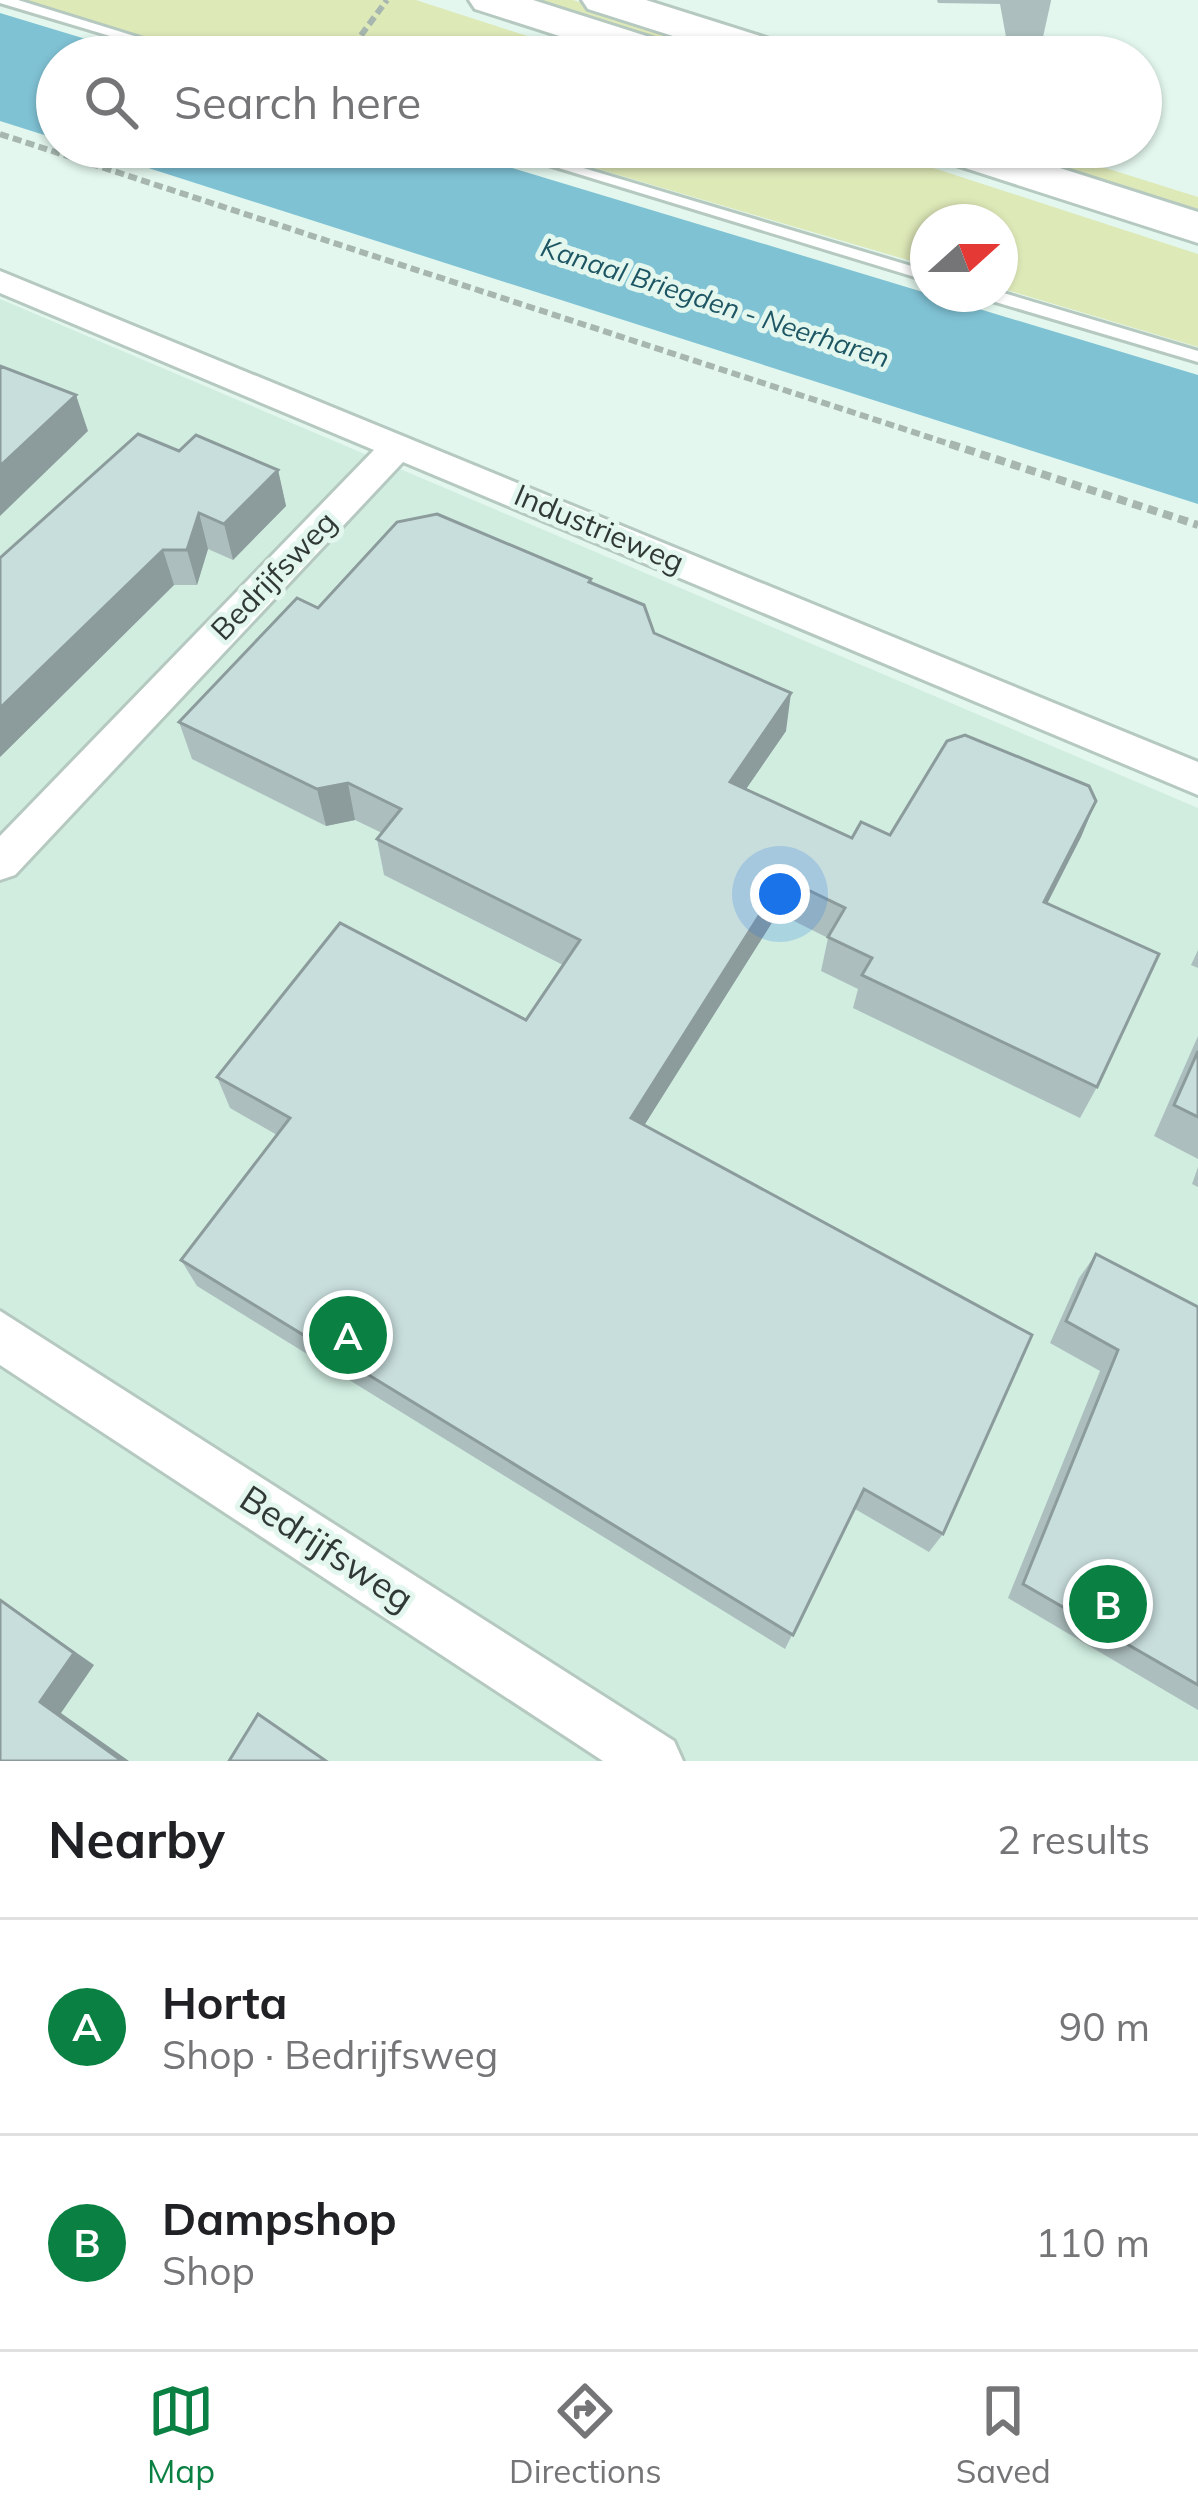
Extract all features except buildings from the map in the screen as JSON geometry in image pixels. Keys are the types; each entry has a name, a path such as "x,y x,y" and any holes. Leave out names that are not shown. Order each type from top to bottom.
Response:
{"main road":[{"path":"490,0 602,36"},
{"path":"603,0 717,36"},
{"path":"1012,168 1198,228"},
{"path":"1135,168 1198,188"}],"street":[{"name":"Industrieweg","path":"0,280 1198,779"},
{"name":"Bedrijfsweg","path":"0,862 398,446"},
{"name":"Bedrijfsweg","path":"0,1336 654,1761"}],"lane":[{"path":"4,0 125,36"},
{"path":"566,168 910,271"},
{"path":"1018,303 1198,357"}],"path":[{"path":"360,36 387,0"},
{"path":"0,134 36,146"},
{"path":"104,168 1198,525"}],"shaded area":[{"path":"0,299 1198,808 1198,1761 0,1761"}],"green space":[{"path":"18,0 416,0 527,36 142,36"},
{"path":"516,0 573,0 687,36 629,36"},
{"path":"594,168 934,168 1198,254 1198,347 1018,293 1018,204 910,204 910,261"},
{"path":"1043,168 1106,168 1198,197 1198,217"}],"water":[{"path":"0,13 76,36 36,36 36,132 0,121"},
{"name":"Kanaal Briegden - Neerharen","path":"149,168 513,168 910,288 910,312 989,312 1198,375 1198,504"}],"place":[{"name":"Horta","path":"348,1335"},
{"name":"Dampshop","path":"1108,1604"}]}
